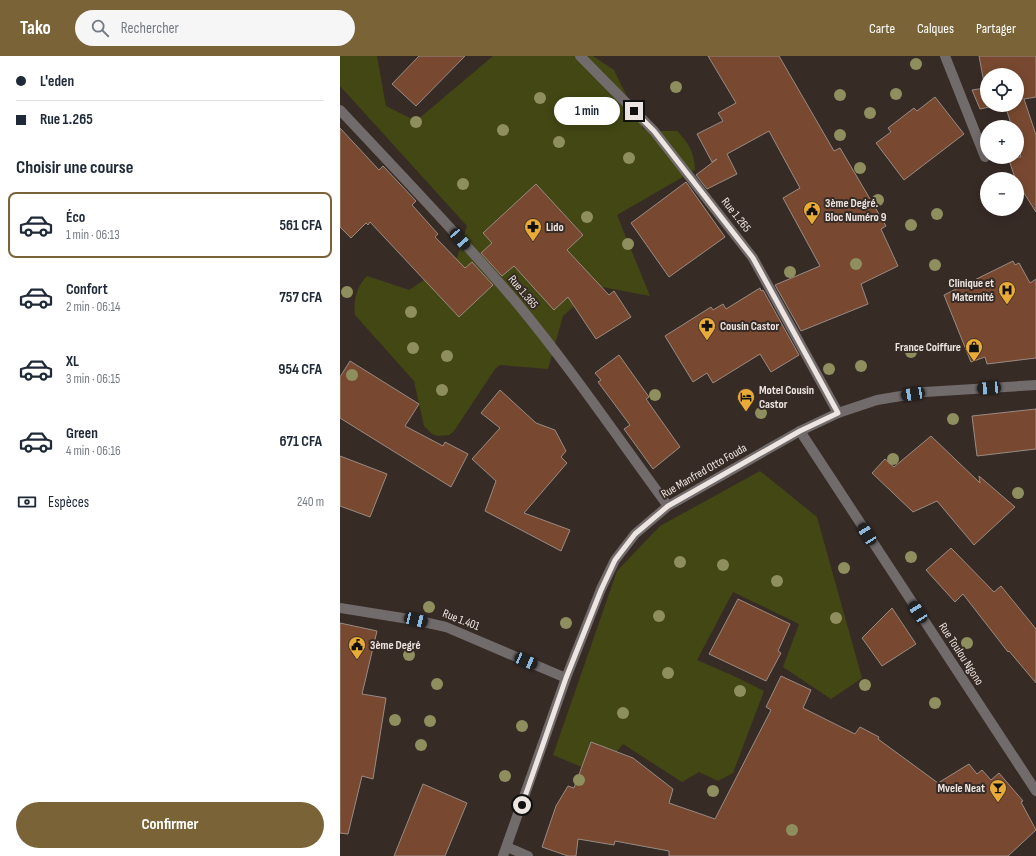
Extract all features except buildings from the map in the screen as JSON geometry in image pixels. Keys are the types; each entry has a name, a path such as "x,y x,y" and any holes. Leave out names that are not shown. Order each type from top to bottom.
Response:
{"street":[{"name":"Rue 1.265","path":"580,56 654,131 753,258 838,413"},
{"path":"945,56 980,144"},
{"name":"Rue 1.365","path":"340,110 460,239 516,303 568,368 668,506"},
{"name":"Rue Manfred Otto Fouda","path":"505,851 566,678 601,590 615,560 635,534 668,506 800,431 838,413 877,400 925,392 1036,385"},
{"name":"Rue Toulou Ngono","path":"800,431 1036,791"},
{"name":"Rue 1.401","path":"340,608 416,620 446,627 566,678"},
{"path":"505,851 528,856"}],"green space":[{"path":"340,56 377,56 386,106 416,121 493,56 593,56 614,70 643,129 654,131 677,131 688,144 694,159 695,170 617,215 650,296 597,286 563,316 548,369 500,365 495,369 454,431 449,435 438,436 432,434 424,426 414,381 355,315 355,304 358,289 367,276 409,290 457,258 467,226 340,86"},
{"path":"760,471 817,517 862,678 831,699 783,667 799,624 733,592 697,660 764,691 733,773 718,781 699,772 682,782 623,744 598,774 553,755 617,571 660,526"}],"place":[{"name":"3ème Degré. Bloc Numéro 9","path":"812,225"},
{"name":"Lido","path":"533,242"},
{"name":"Clinique et Maternité","path":"1007,305"},
{"name":"Cousin Castor","path":"707,341"},
{"name":"France Coiffure","path":"974,362"},
{"name":"Motel Cousin Castor","path":"746,412"},
{"name":"3ème Degré","path":"357,660"},
{"name":"Mvele Neat","path":"998,803"}],"route":[{"path":"522,805 566,678 601,590 615,560 635,534 668,506 800,431 838,413 753,258 654,131 634,111"}]}
